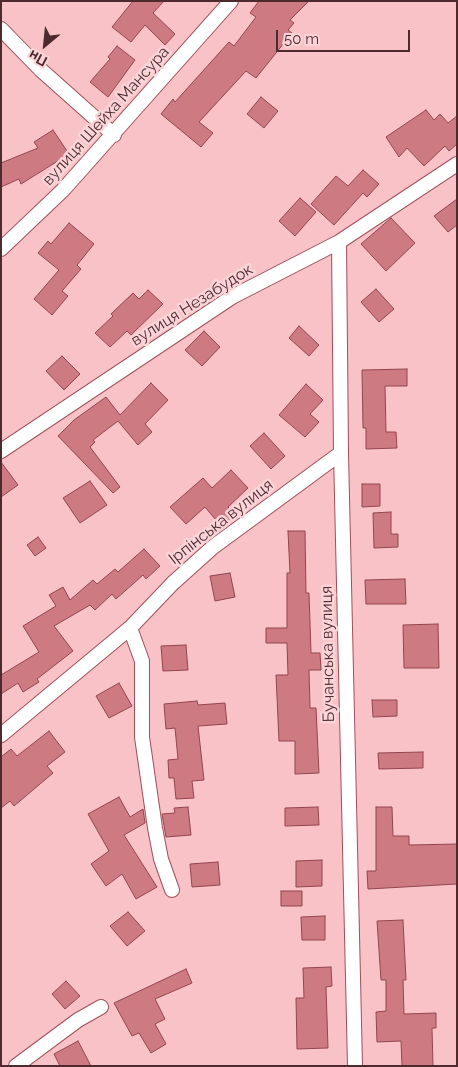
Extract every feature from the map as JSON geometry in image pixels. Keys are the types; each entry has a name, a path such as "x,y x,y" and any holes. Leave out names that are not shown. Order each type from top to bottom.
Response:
{"street":[{"name":"вулиця Шейха Мансура","path":"1,249 63,190 114,135 231,1"},
{"path":"1,29 41,70 114,135"},
{"name":"вулиця Незабудок","path":"1,451 232,297 339,242 457,164"},
{"name":"Бучанська вулиця","path":"339,242 341,453 356,1066"},
{"name":"Ірпінська вулиця","path":"1,735 130,628 173,583 213,547 341,453"},
{"path":"130,628 142,661 142,738 155,828 161,859 172,890"},
{"path":"16,1066 78,1020 102,1007"}],"building":[{"path":"133,1 164,1 153,13 175,34 165,45 145,25 131,42 112,27"},
{"path":"259,1 309,1 290,20 294,23 288,30 292,33 256,78 246,71 199,122 213,133 201,147 161,114 173,99 175,102 229,42 234,46 256,17 250,13"},
{"path":"117,46 135,60 108,97 90,82 110,59 108,57"},
{"path":"261,97 278,111 264,128 247,114"},
{"path":"426,110 434,120 440,114 448,123 457,116 457,144 449,151 445,146 424,166 407,148 399,157 386,137"},
{"path":"53,130 69,154 21,184 19,179 1,187 1,163 38,148 34,142"},
{"path":"363,170 379,184 367,197 363,193 334,225 311,204 336,176 348,186"},
{"path":"300,198 316,212 295,236 279,221"},
{"path":"457,199 457,225 448,232 434,216"},
{"path":"391,218 415,243 386,271 361,244"},
{"path":"69,223 94,244 77,265 81,269 62,291 68,296 52,315 34,299 59,270 38,253 48,241 51,244"},
{"path":"376,289 394,309 379,322 361,302"},
{"path":"148,290 163,304 131,335 127,331 110,347 95,333 133,293 139,299"},
{"path":"299,326 319,345 309,356 289,338"},
{"path":"204,331 220,347 202,366 185,350"},
{"path":"62,356 80,374 64,390 46,371"},
{"path":"407,369 407,386 385,386 386,432 396,432 397,448 366,449 366,428 363,428 362,370"},
{"path":"151,383 168,400 145,424 152,432 138,445 118,421 93,440 95,442 90,447 120,487 113,493 58,436 74,420 106,397 120,415"},
{"path":"306,384 323,400 310,414 319,422 305,437 279,415"},
{"path":"264,433 285,456 271,469 250,446"},
{"path":"1,462 18,485 1,497"},
{"path":"231,470 248,488 228,507 235,514 221,526 205,507 186,524 170,507 203,478 212,488"},
{"path":"90,481 107,505 80,523 63,498"},
{"path":"362,484 380,484 380,506 362,507"},
{"path":"391,512 391,534 398,534 398,547 374,548 373,513"},
{"path":"288,531 305,531 306,593 309,593 311,653 320,653 321,670 309,670 310,708 316,708 319,773 295,774 295,741 279,741 276,675 288,675 287,643 266,643 266,628 287,628 287,573 290,573"},
{"path":"38,537 46,548 35,556 27,545"},
{"path":"144,549 160,566 146,579 143,575 116,599 112,594 95,610 90,605 54,626 73,651 37,679 39,682 23,692 18,683 1,694 1,675 39,652 23,626 56,606 49,595 63,587 70,600 93,580 97,584 115,569 118,572"},
{"path":"230,573 235,597 215,601 210,576"},
{"path":"405,579 406,604 366,604 365,580"},
{"path":"438,624 439,668 404,668 403,625"},
{"path":"186,645 188,670 163,671 161,646"},
{"path":"119,683 132,706 109,718 96,696"},
{"path":"372,700 397,700 397,716 373,717"},
{"path":"197,701 198,705 225,703 227,724 198,726 204,780 192,781 194,798 176,799 174,778 169,778 168,760 178,759 175,728 166,729 164,704"},
{"path":"49,731 65,752 47,766 53,773 14,806 10,801 1,808 1,757 11,749 17,756"},
{"path":"423,752 423,768 379,769 378,753"},
{"path":"119,797 130,817 143,809 145,823 124,835 157,887 136,899 122,874 106,886 91,864 109,851 88,814"},
{"path":"188,807 191,835 166,837 162,814 175,813 174,808"},
{"path":"318,807 319,825 285,826 285,808"},
{"path":"376,807 392,807 393,836 409,836 409,845 457,844 457,884 368,889 367,871 376,871"},
{"path":"322,860 322,886 296,887 296,861"},
{"path":"218,862 220,885 192,887 190,864"},
{"path":"281,891 302,891 302,906 281,906"},
{"path":"128,912 145,931 127,946 110,926"},
{"path":"325,916 325,940 302,940 301,917"},
{"path":"403,920 406,980 403,980 404,1014 436,1013 436,1028 432,1028 433,1066 402,1066 401,1041 377,1042 376,1012 386,1011 386,980 381,980 377,921"},
{"path":"331,967 332,986 326,987 328,1048 297,1049 296,998 304,998 303,968"},
{"path":"186,969 192,983 155,999 165,1019 155,1024 166,1044 151,1053 139,1033 132,1036 114,1003"},
{"path":"66,981 80,996 65,1009 52,994"},
{"path":"78,1041 91,1066 60,1066 54,1054"}]}
